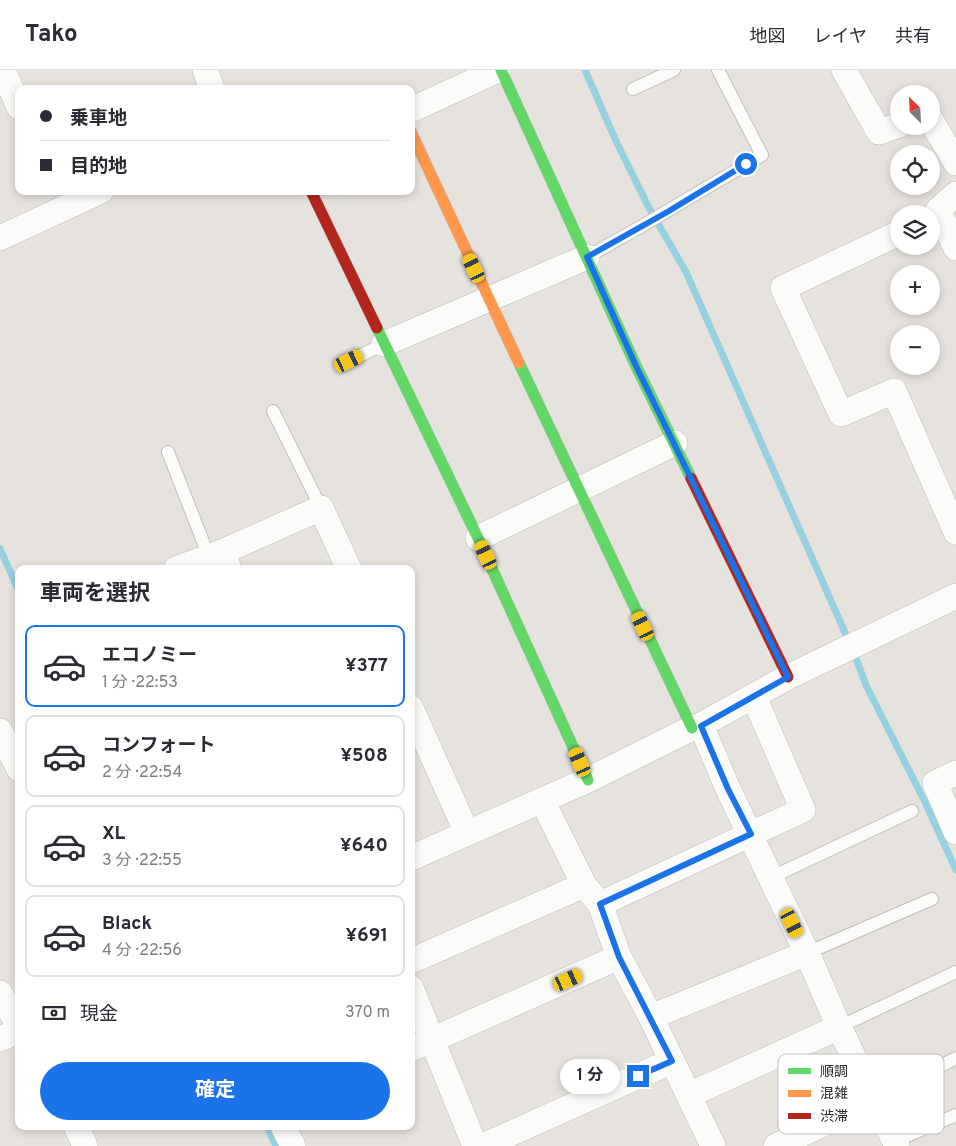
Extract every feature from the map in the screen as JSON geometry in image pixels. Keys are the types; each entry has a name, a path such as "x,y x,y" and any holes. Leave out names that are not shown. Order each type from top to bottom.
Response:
{"street":[{"path":"3,70 15,98"},
{"path":"205,70 211,85"},
{"path":"415,108 499,70 636,366 788,677"},
{"path":"844,70 879,132 890,128"},
{"path":"940,135 956,163"},
{"path":"415,141 578,490 751,834 770,878 808,953 838,1027 852,1054"},
{"path":"0,238 92,195"},
{"path":"312,195 478,538 588,780"},
{"path":"942,206 956,248"},
{"path":"890,237 783,288 841,414 894,391 956,532"},
{"path":"384,344 587,257"},
{"path":"478,538 675,443"},
{"path":"194,565 220,559 321,508 347,565"},
{"path":"415,856 588,780 696,727 788,677 956,596"},
{"path":"415,960 751,834 803,810 754,697"},
{"path":"415,717 467,833"},
{"path":"0,731 15,761"},
{"path":"956,773 935,783 956,832"},
{"path":"542,800 592,894 619,957 689,1095 705,1143"},
{"path":"651,1017 808,953"},
{"path":"422,1044 619,957"},
{"path":"0,993 15,1019"},
{"path":"415,1008 422,1044 475,1146"},
{"path":"779,1054 838,1027"},
{"path":"0,1039 15,1033"},
{"path":"689,1095 778,1054"},
{"path":"483,1146 672,1061"},
{"path":"78,1130 85,1146"},
{"path":"285,1130 292,1146"},
{"path":"776,1146 802,1134"}],"lane":[{"path":"633,89 674,70"},
{"path":"587,257 669,211 762,155 718,70"},
{"path":"349,361 384,344"},
{"path":"273,411 321,508"},
{"path":"168,452 220,559"},
{"path":"770,878 912,811"},
{"path":"808,953 932,899"},
{"path":"838,1027 956,972"},
{"path":"944,1064 956,1058"},
{"path":"944,1121 956,1115"},
{"path":"896,1144 917,1134"}],"waterway":[{"path":"585,70 616,141 648,206 686,272 854,653 866,685 925,802 956,870"},
{"path":"0,549 15,582"},
{"path":"269,1130 276,1146"}],"traffic: fast":[{"path":"501,70 636,366 691,478"},
{"path":"377,328 478,538 588,780"},
{"path":"519,363 692,728"}],"traffic: slow":[{"path":"415,141 519,363"}],"traffic: jam":[{"path":"313,195 377,328"},
{"path":"691,478 788,677"}],"route":[{"path":"638,1076 672,1061 619,957 600,904 751,834 728,789 701,726 788,677 636,366 587,257 669,211 746,164"}]}
